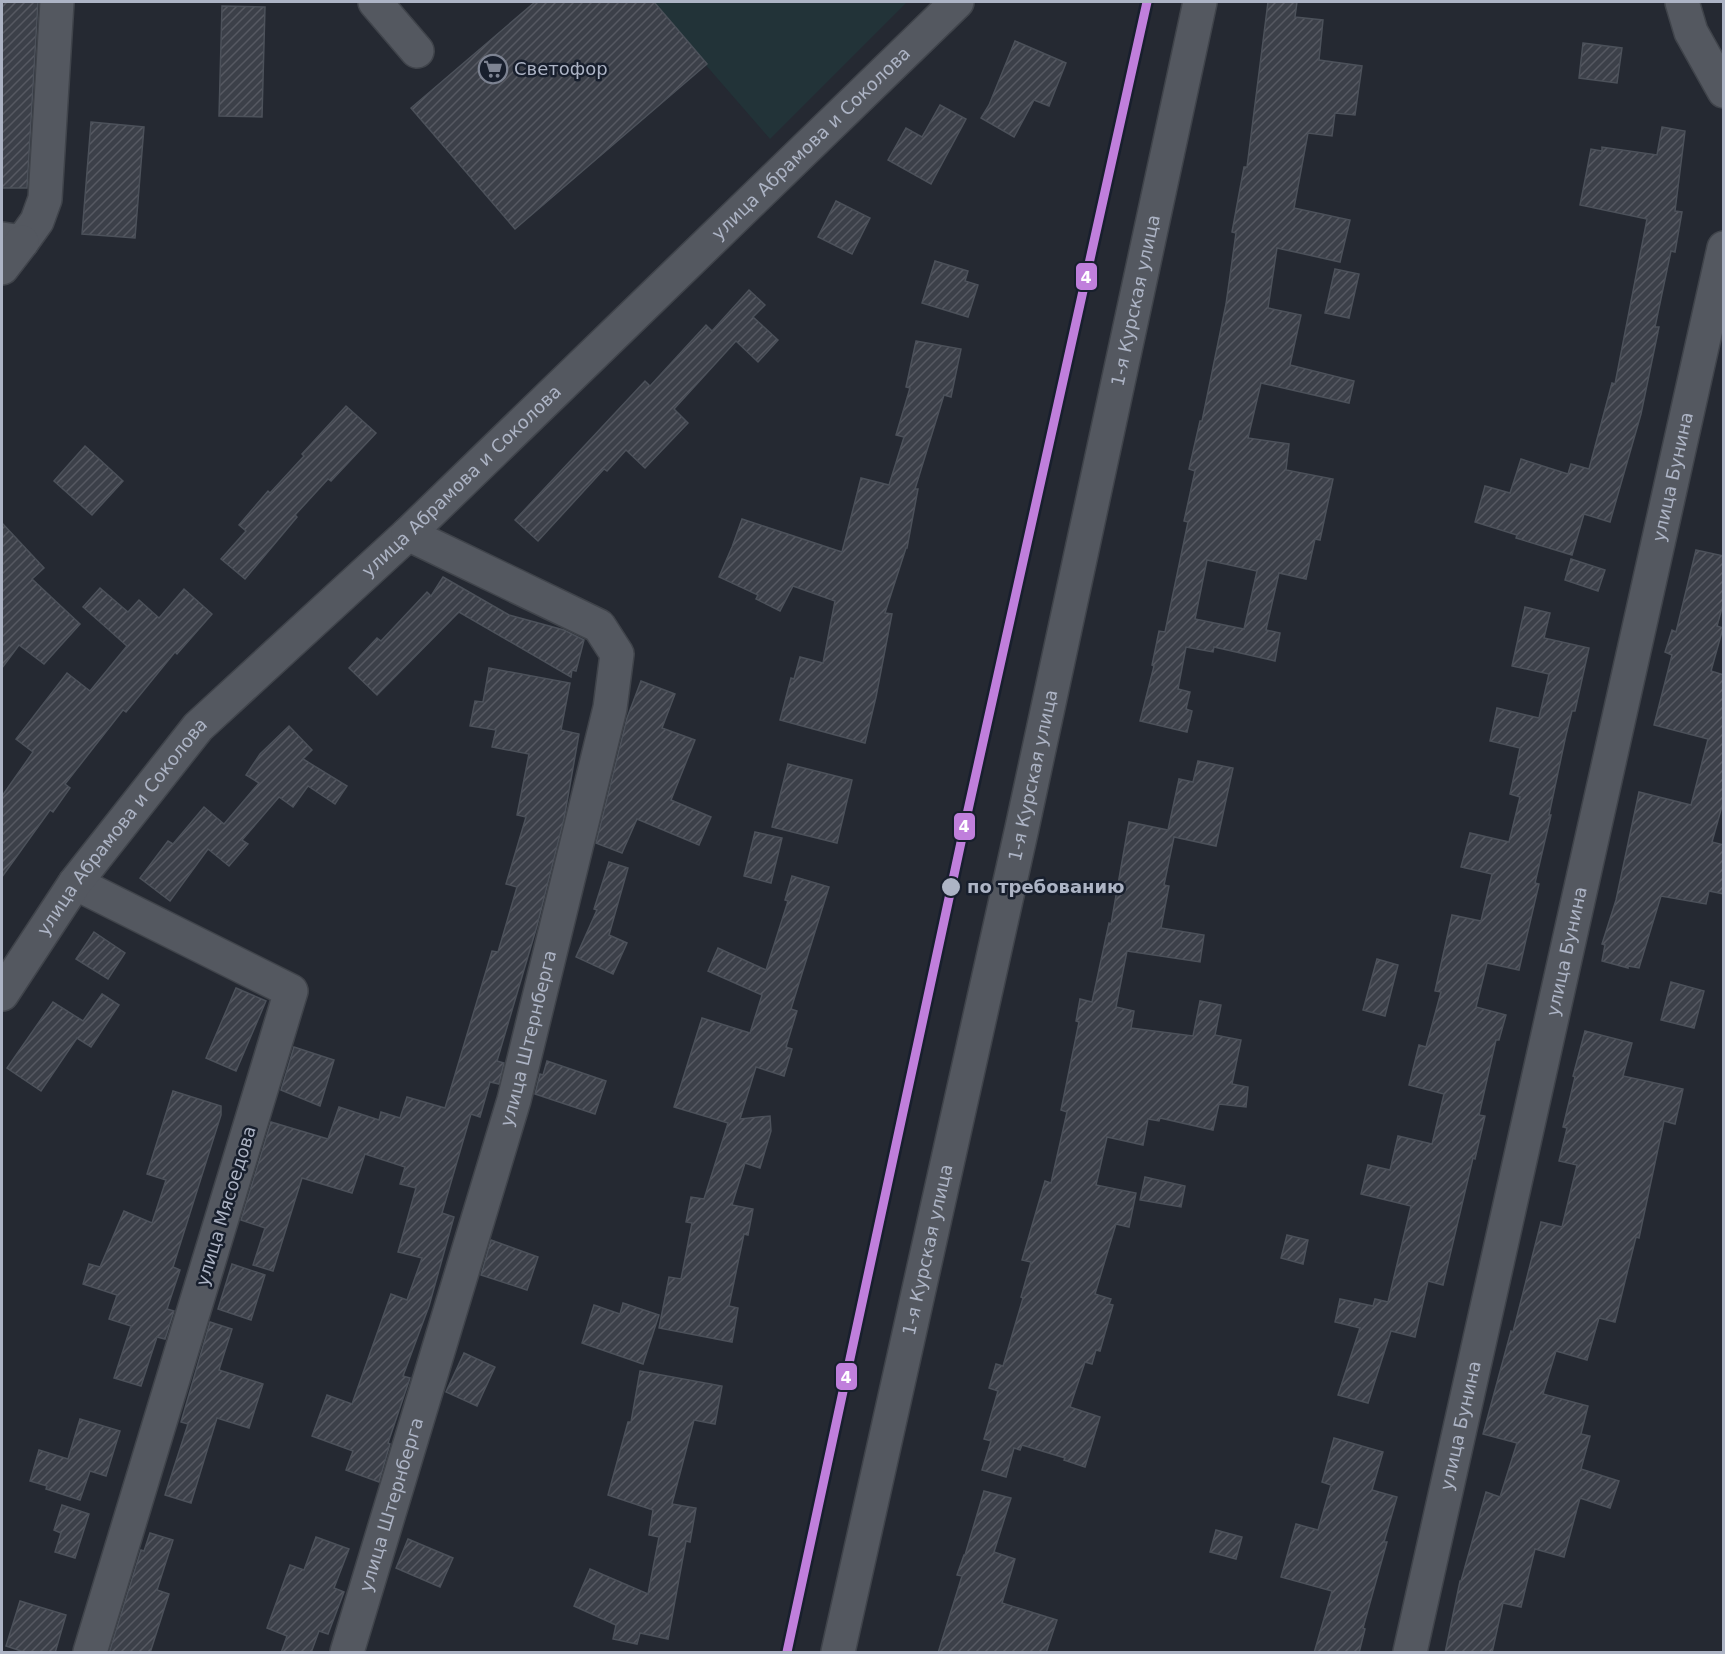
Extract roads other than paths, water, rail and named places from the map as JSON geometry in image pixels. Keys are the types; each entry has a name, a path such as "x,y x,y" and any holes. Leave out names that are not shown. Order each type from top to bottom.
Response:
{"street":[{"path":"2,268 12,240 36,221 45,199 57,2"},
{"path":"375,2 417,51"},
{"name":"улица Абрамова и Соколова","path":"2,994 75,883 198,727 408,534 957,2"},
{"name":"1-я Курская улица","path":"838,1653 1022,828 1200,2"},
{"path":"1682,2 1691,32 1724,91"},
{"name":"улица Бунина","path":"1410,1653 1724,248"},
{"name":"улица Штернберга","path":"347,1653 514,1100 610,708 616,654 599,626 408,534"},
{"name":"улица Мясоедова","path":"75,883 291,991 90,1653"}],"place":[{"name":"Светофор","path":"493,69"},
{"name":"по требованию","path":"951,887"}]}
